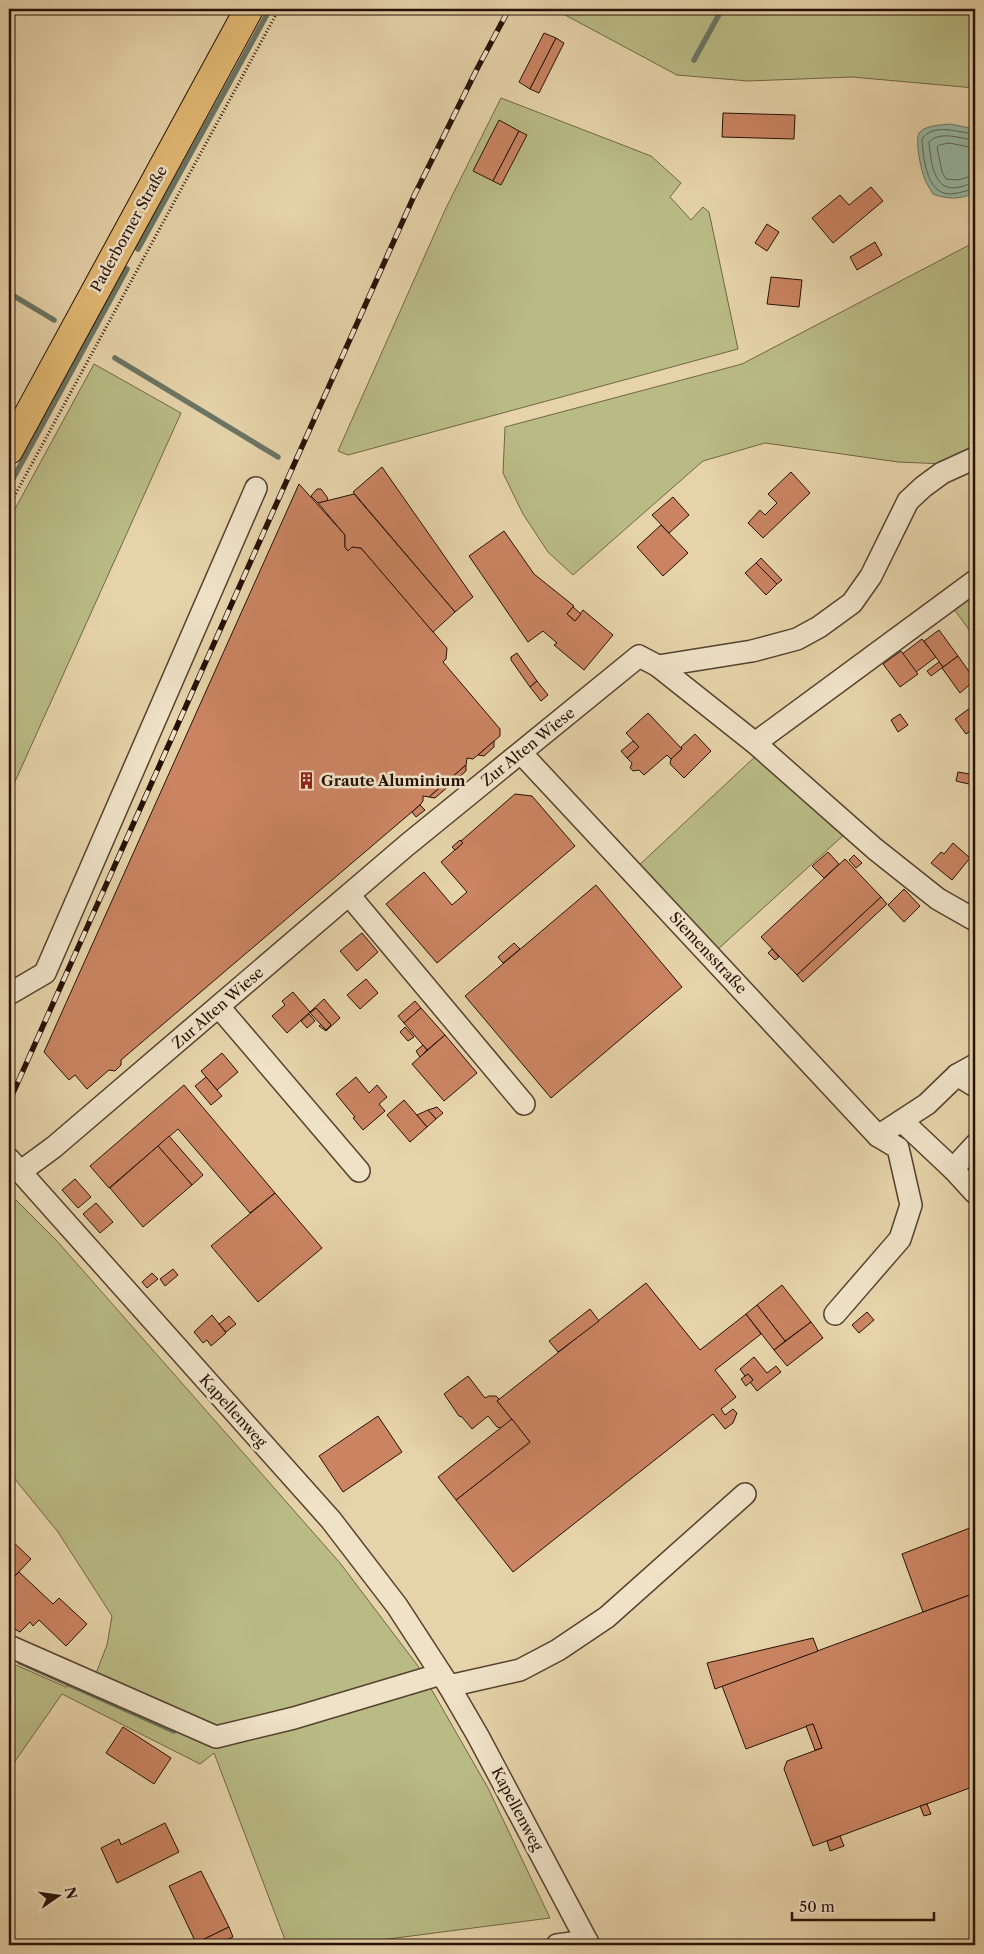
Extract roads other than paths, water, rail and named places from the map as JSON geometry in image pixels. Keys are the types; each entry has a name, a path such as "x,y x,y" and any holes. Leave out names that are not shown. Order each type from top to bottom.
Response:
{"main road":[{"name":"Paderborner Straße","path":"9,450 249,9"}],"street":[{"path":"658,666 752,651 797,639 819,626 852,602 871,576 908,501 942,473 975,458"},
{"path":"9,994 45,974 256,488"},
{"path":"755,743 975,581"},
{"name":"Zur Alten Wiese","path":"14,1166 54,1147 407,845 639,656 658,666 755,743 876,850 938,899 975,920"},
{"name":"Siemensstraße","path":"521,753 878,1136 898,1148 911,1205 900,1239 835,1314"},
{"path":"349,895 524,1104"},
{"path":"219,1007 359,1172"},
{"path":"878,1136 927,1104 957,1076 975,1065"},
{"path":"957,1076 975,1086"},
{"path":"902,1121 975,1192"},
{"path":"953,1169 975,1145"},
{"name":"Kapellenweg","path":"14,1166 331,1520 397,1606 445,1680 588,1943"},
{"path":"9,1646 216,1737 445,1680 520,1670 558,1650 607,1617 745,1494"},
{"path":"557,1945 588,1943"}],"water":[{"path":"950,124 975,129 975,193 964,197 954,198 933,194 926,181 920,161 918,135 920,132 926,128"}],"waterway":[{"path":"138,249 270,9"},
{"path":"694,60 722,9"},
{"path":"9,486 127,269"},
{"path":"9,293 54,320"},
{"path":"115,358 278,457"},
{"path":"20,1662 174,1731"}],"railway":[{"path":"9,1102 414,196 509,9"}],"place":[{"name":"Graute Aluminium","path":"307,781"}]}
